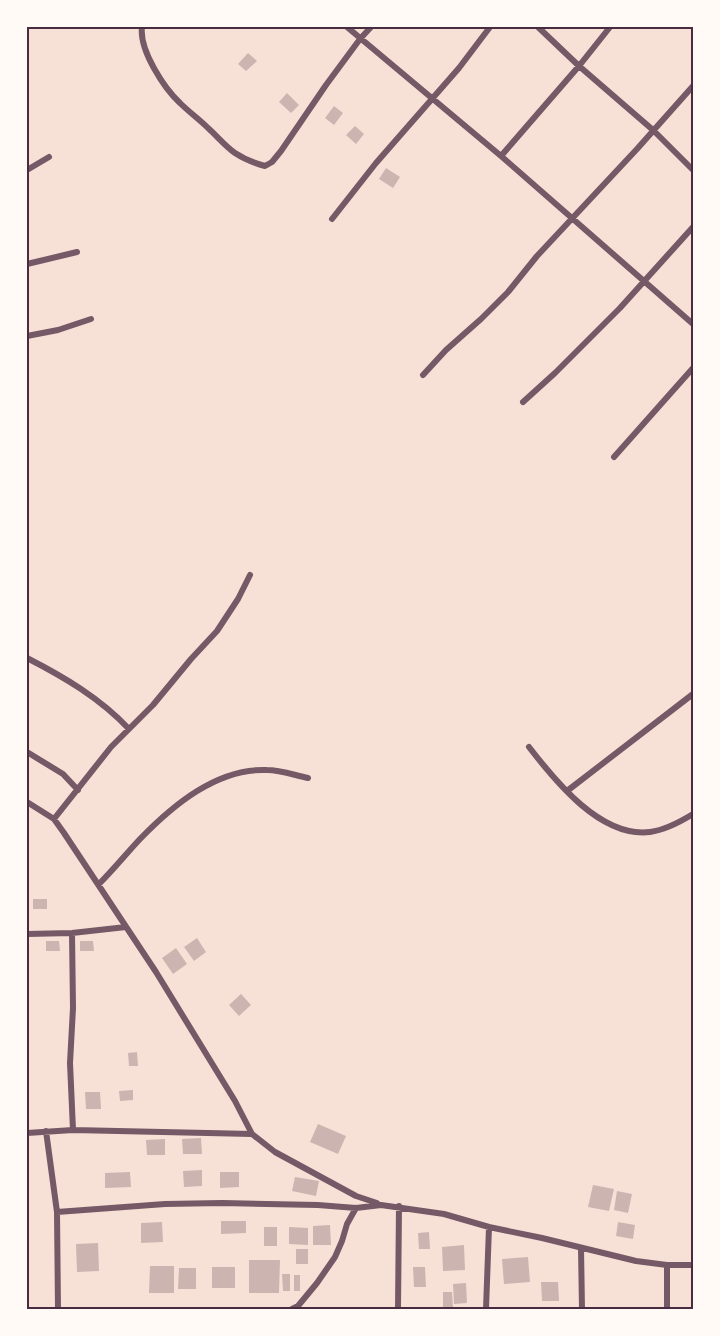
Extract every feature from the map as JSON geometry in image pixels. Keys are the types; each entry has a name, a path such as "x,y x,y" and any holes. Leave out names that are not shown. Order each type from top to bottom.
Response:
{"street":[{"path":"142,27 143,44 167,89 234,152 265,166 272,162 281,151 326,85 371,27"},
{"path":"346,27 501,156 693,324"},
{"path":"332,219 376,163 459,68 490,27"},
{"path":"538,27 653,130 693,170"},
{"path":"501,156 610,27"},
{"path":"423,375 446,350 496,305 537,256 693,86"},
{"path":"27,170 49,158"},
{"path":"523,402 620,308 693,226"},
{"path":"27,264 77,252"},
{"path":"27,336 92,319"},
{"path":"614,457 693,368"},
{"path":"54,819 111,747 153,705 217,631 238,599 250,575"},
{"path":"27,658 58,674 92,696 129,729"},
{"path":"567,791 693,694"},
{"path":"529,747 546,769 582,805 617,828 633,832 650,832 693,814"},
{"path":"27,752 63,774 78,790"},
{"path":"99,884 159,820 213,781 246,770 268,770 308,778"},
{"path":"27,802 54,819 99,884 185,1018 252,1134 275,1152 356,1196 381,1204 444,1214 489,1227 636,1261 693,1265"},
{"path":"27,934 72,933 126,927"},
{"path":"72,933 73,1008 70,1063 73,1130"},
{"path":"27,1133 73,1130 252,1134"},
{"path":"46,1131 57,1212 58,1309"},
{"path":"57,1212 165,1204 234,1203 356,1208 381,1204"},
{"path":"398,1309 399,1206"},
{"path":"292,1309 298,1306 335,1257 347,1224 356,1208"},
{"path":"486,1309 489,1227"},
{"path":"581,1248 582,1309"},
{"path":"667,1309 668,1265"}],"building":[{"path":"248,53 257,61 246,71 238,64"},
{"path":"287,93 299,105 291,113 279,102"},
{"path":"334,106 343,113 334,125 325,118"},
{"path":"355,126 364,134 356,144 346,135"},
{"path":"386,168 400,177 393,188 379,179"},
{"path":"33,899 47,899 47,909 33,909"},
{"path":"197,938 206,952 194,961 184,947"},
{"path":"46,941 59,941 60,951 46,951"},
{"path":"80,941 93,941 94,951 80,951"},
{"path":"176,948 187,964 173,974 162,958"},
{"path":"241,994 251,1005 239,1016 229,1005"},
{"path":"137,1052 138,1066 129,1066 128,1053"},
{"path":"133,1090 133,1100 120,1101 119,1091"},
{"path":"85,1092 100,1092 101,1109 86,1109"},
{"path":"318,1124 346,1136 338,1154 310,1142"},
{"path":"201,1138 202,1154 183,1154 182,1139"},
{"path":"165,1139 165,1155 147,1155 146,1140"},
{"path":"202,1170 202,1186 184,1187 183,1171"},
{"path":"130,1172 131,1187 105,1188 105,1173"},
{"path":"220,1172 239,1172 239,1187 220,1188"},
{"path":"295,1177 319,1181 316,1196 292,1191"},
{"path":"593,1185 614,1189 609,1211 588,1207"},
{"path":"617,1191 632,1194 628,1213 614,1210"},
{"path":"221,1221 246,1221 246,1233 221,1234"},
{"path":"162,1222 163,1242 141,1243 141,1223"},
{"path":"618,1222 635,1225 633,1239 616,1236"},
{"path":"330,1225 331,1245 313,1245 313,1226"},
{"path":"264,1227 277,1227 277,1246 264,1246"},
{"path":"289,1227 308,1228 308,1245 289,1244"},
{"path":"429,1232 430,1249 419,1249 418,1233"},
{"path":"98,1243 99,1271 77,1272 76,1244"},
{"path":"464,1245 465,1270 443,1271 442,1247"},
{"path":"296,1249 308,1249 308,1264 296,1264"},
{"path":"528,1257 530,1282 504,1284 502,1259"},
{"path":"249,1260 280,1260 279,1293 249,1293"},
{"path":"150,1266 174,1266 174,1293 149,1293"},
{"path":"212,1267 235,1267 235,1288 212,1288"},
{"path":"413,1267 425,1267 426,1287 414,1287"},
{"path":"179,1268 196,1268 196,1289 178,1289"},
{"path":"282,1274 290,1274 290,1291 283,1291"},
{"path":"294,1275 300,1275 300,1291 294,1291"},
{"path":"541,1282 558,1282 559,1301 542,1301"},
{"path":"466,1283 467,1303 454,1304 453,1284"},
{"path":"443,1292 452,1292 453,1308 443,1309"}]}
